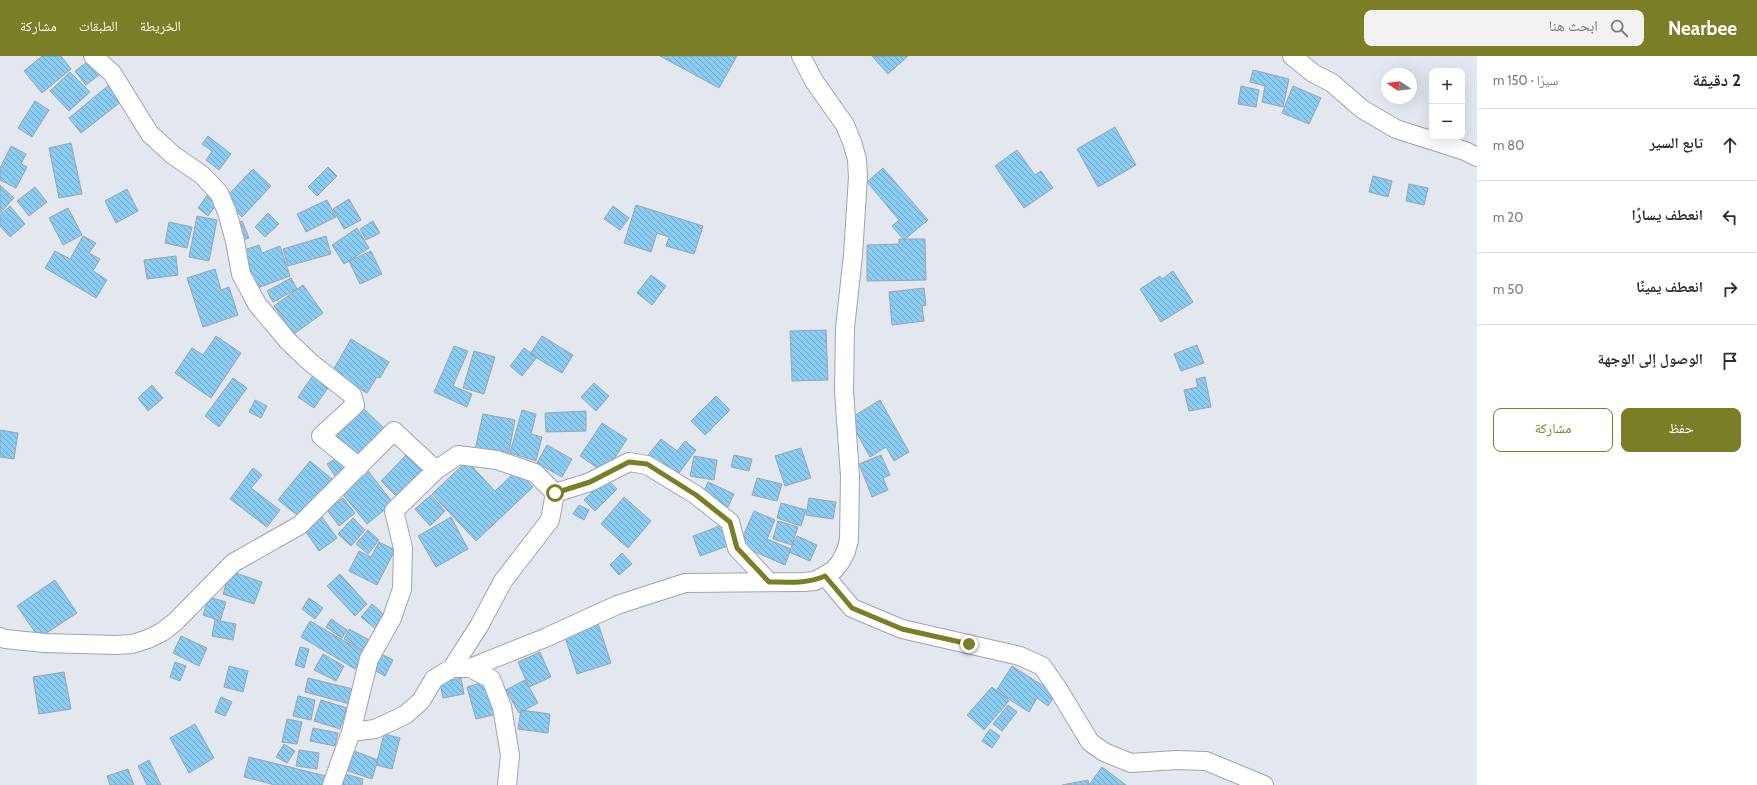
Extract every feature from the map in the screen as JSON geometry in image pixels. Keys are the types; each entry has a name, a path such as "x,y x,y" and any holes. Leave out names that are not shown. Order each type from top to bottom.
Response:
{"street":[{"path":"93,56 112,73 150,134 173,155 202,175 219,193 227,212 235,241 241,274 257,304 288,341 310,362 352,395 355,405 321,436 359,467"},
{"path":"452,668 470,668 545,638 617,605 685,583 815,581 834,570 841,561 849,540 850,476 844,391 845,328 854,255 858,177 857,159 845,125 814,81 801,56"},
{"path":"1292,56 1313,73 1332,83 1362,109 1396,129 1465,151 1477,157"},
{"path":"2,639 45,643 116,645 132,644 148,639 162,632 175,622 233,563 300,525 394,431 436,470"},
{"path":"332,785 351,732 369,659 392,618 402,589 403,548 394,511 436,470 458,455 497,460 535,473 555,493"},
{"path":"555,493 590,482 629,462 647,464 696,495 730,522 737,548 769,582"},
{"path":"351,732 375,729 405,715 421,701 434,679 452,668 479,626 502,581 550,520 555,493"},
{"path":"825,576 852,608 902,629 1020,656 1042,666 1062,695 1090,742 1104,752 1131,763 1176,760 1206,761 1264,785"},
{"path":"470,668 491,679 502,707 510,755 507,785"}],"building":[{"path":"42,56 61,56 71,69 42,93 24,71"},
{"path":"660,56 737,56 719,88"},
{"path":"872,56 908,56 888,74"},
{"path":"94,57 104,71 86,85 75,71"},
{"path":"1253,70 1289,79 1283,107 1262,102 1265,86 1250,82"},
{"path":"70,72 90,92 69,111 50,91"},
{"path":"109,85 122,101 81,133 69,118"},
{"path":"1241,86 1259,90 1256,107 1238,104"},
{"path":"1293,86 1321,98 1309,124 1282,113"},
{"path":"35,101 49,110 32,137 18,128"},
{"path":"1115,127 1136,165 1098,187 1077,149"},
{"path":"208,136 231,154 219,170 206,160 212,151 202,144"},
{"path":"71,143 82,194 59,198 49,148"},
{"path":"11,146 26,154 21,164 27,167 16,188 0,180 0,168"},
{"path":"1017,150 1035,175 1041,171 1053,188 1024,208 995,166"},
{"path":"328,167 337,176 317,196 308,187"},
{"path":"883,168 928,220 904,240 892,226 899,220 867,182"},
{"path":"253,169 271,186 242,217 224,199"},
{"path":"1373,176 1392,181 1388,197 1369,192"},
{"path":"1409,184 1428,188 1424,205 1406,201"},
{"path":"0,185 14,198 0,213"},
{"path":"35,187 47,202 29,216 17,201"},
{"path":"127,189 138,211 116,223 105,201"},
{"path":"208,194 218,202 208,216 198,208"},
{"path":"349,199 361,220 344,229 333,209"},
{"path":"327,200 336,217 306,232 297,214"},
{"path":"636,205 703,226 694,254 666,246 669,237 657,233 651,252 624,243"},
{"path":"10,206 25,224 10,237 0,226 0,215"},
{"path":"613,206 629,218 620,230 604,219"},
{"path":"68,208 82,235 63,245 49,218"},
{"path":"268,213 279,224 265,237 255,227"},
{"path":"197,216 217,220 209,261 189,257"},
{"path":"242,221 249,238 240,241 233,225"},
{"path":"373,221 380,233 366,240 360,229"},
{"path":"169,222 192,227 187,248 165,243"},
{"path":"357,228 369,248 344,264 332,245"},
{"path":"83,236 96,243 89,253 100,259 93,271 107,280 96,298 45,268 55,251 70,259"},
{"path":"326,236 331,254 288,266 283,249"},
{"path":"899,239 925,239 926,280 867,281 867,245 899,244"},
{"path":"259,245 262,253 280,246 290,276 252,290 238,252"},
{"path":"371,251 382,274 360,284 349,261"},
{"path":"176,256 178,275 147,279 144,260"},
{"path":"215,269 221,290 229,287 238,315 203,327 187,278"},
{"path":"1173,271 1193,302 1161,322 1140,289 1160,276 1162,279"},
{"path":"651,275 666,286 652,305 637,293"},
{"path":"291,278 297,289 273,302 267,291"},
{"path":"303,285 323,313 294,334 274,306"},
{"path":"924,288 926,305 922,306 924,321 892,325 889,292"},
{"path":"826,330 828,380 792,381 790,331"},
{"path":"216,336 241,353 211,398 175,373 192,348 203,355"},
{"path":"542,336 573,355 562,373 530,354"},
{"path":"351,339 389,362 380,378 377,377 367,393 332,372"},
{"path":"1197,345 1204,363 1181,371 1174,354"},
{"path":"454,346 468,351 453,386 472,394 467,407 434,392"},
{"path":"524,348 537,357 522,376 510,366"},
{"path":"474,351 495,357 484,394 463,388"},
{"path":"316,371 332,382 314,408 298,397"},
{"path":"1205,377 1211,407 1189,411 1184,390 1198,387 1196,379"},
{"path":"233,378 247,388 219,427 205,416"},
{"path":"594,383 609,396 596,411 581,397"},
{"path":"152,385 163,398 148,411 138,398"},
{"path":"716,396 730,410 705,435 691,421"},
{"path":"255,400 267,406 261,418 249,412"},
{"path":"880,400 909,452 894,461 886,447 870,457 849,419"},
{"path":"364,409 384,428 353,460 333,440"},
{"path":"522,410 536,414 531,434 542,437 536,461 510,453"},
{"path":"586,411 586,431 546,432 545,413"},
{"path":"483,414 515,420 508,457 475,450"},
{"path":"602,423 627,439 605,473 580,456"},
{"path":"0,430 18,433 14,459 0,457"},
{"path":"661,439 677,451 685,441 696,450 679,473 676,470 673,474 648,455"},
{"path":"547,445 572,459 562,477 537,463"},
{"path":"801,448 811,478 785,486 775,456"},
{"path":"408,453 424,468 396,496 381,481"},
{"path":"734,455 752,459 749,471 731,467"},
{"path":"881,455 890,475 883,478 888,490 872,497 859,464"},
{"path":"340,456 349,470 337,479 327,464"},
{"path":"694,456 717,460 714,480 690,476"},
{"path":"310,461 332,479 301,518 278,500"},
{"path":"467,461 495,491 517,470 533,487 476,541 432,494"},
{"path":"253,468 262,475 251,488 280,510 267,527 230,499"},
{"path":"368,471 393,503 367,524 341,492"},
{"path":"606,478 617,489 595,511 584,500"},
{"path":"757,478 782,484 777,501 752,495"},
{"path":"708,482 734,494 728,507 702,496"},
{"path":"431,495 445,511 430,526 415,509"},
{"path":"624,497 651,521 628,548 601,524"},
{"path":"343,498 355,513 339,526 327,510"},
{"path":"809,498 836,502 833,519 806,515"},
{"path":"781,503 806,510 801,526 777,518"},
{"path":"579,505 589,510 584,520 573,514"},
{"path":"754,511 775,520 767,539 791,549 785,565 739,545"},
{"path":"322,517 337,538 319,551 304,529"},
{"path":"451,517 468,549 436,567 418,536"},
{"path":"353,518 365,530 351,546 338,534"},
{"path":"778,521 798,527 792,545 773,539"},
{"path":"725,524 733,544 700,556 693,536"},
{"path":"368,530 379,540 368,554 356,544"},
{"path":"797,536 817,545 810,561 789,552"},
{"path":"379,542 395,550 377,585 349,571 359,551 371,557"},
{"path":"622,553 632,564 619,575 610,565"},
{"path":"230,571 262,582 254,604 223,594"},
{"path":"340,574 367,604 355,616 327,586"},
{"path":"55,580 77,613 39,638 17,606"},
{"path":"209,597 226,602 220,621 203,615"},
{"path":"309,598 323,608 315,619 302,609"},
{"path":"372,604 387,617 377,630 361,617"},
{"path":"331,619 347,630 342,638 326,627"},
{"path":"215,620 236,624 233,640 212,636"},
{"path":"597,620 611,663 577,674 563,631"},
{"path":"310,621 365,653 355,669 301,637"},
{"path":"349,629 371,641 365,652 344,639"},
{"path":"181,636 207,648 199,666 173,653"},
{"path":"300,647 309,649 304,668 295,665"},
{"path":"540,652 551,677 529,687 518,662"},
{"path":"323,654 344,666 336,681 314,670"},
{"path":"381,654 393,660 385,676 374,670"},
{"path":"175,662 186,666 180,681 170,677"},
{"path":"229,666 248,671 243,692 224,687"},
{"path":"1012,666 1056,694 1048,706 1037,698 1029,712 996,691"},
{"path":"64,672 71,709 39,714 33,677"},
{"path":"308,678 353,689 350,704 305,692"},
{"path":"461,678 464,694 443,698 440,683"},
{"path":"525,680 538,703 519,713 506,690"},
{"path":"488,681 497,714 476,719 467,687"},
{"path":"992,687 1009,701 984,730 967,715"},
{"path":"298,696 315,700 311,720 293,716"},
{"path":"221,697 232,702 225,716 215,712"},
{"path":"321,700 347,708 340,729 314,721"},
{"path":"1008,705 1017,712 1002,731 993,724"},
{"path":"521,710 550,714 548,733 518,729"},
{"path":"287,719 302,722 297,744 282,742"},
{"path":"195,724 214,758 189,773 170,738"},
{"path":"313,728 338,733 335,746 310,741"},
{"path":"990,729 1000,736 992,748 982,741"},
{"path":"384,734 400,738 392,769 376,765"},
{"path":"284,744 295,751 287,763 276,757"},
{"path":"299,750 319,753 317,769 296,766"},
{"path":"354,751 378,760 372,779 348,771"},
{"path":"249,757 326,776 324,785 275,785 244,777"},
{"path":"149,760 161,785 147,785 138,766"},
{"path":"1102,767 1126,785 1089,785"},
{"path":"128,769 134,785 110,785 107,776"},
{"path":"345,774 363,779 362,785 342,785"},
{"path":"1088,780 1089,785 1062,785"}],"route":[{"path":"555,493 590,482 629,462 647,464 696,495 730,522 737,548 769,582 815,581 825,576 852,608 902,629 969,644"}]}
